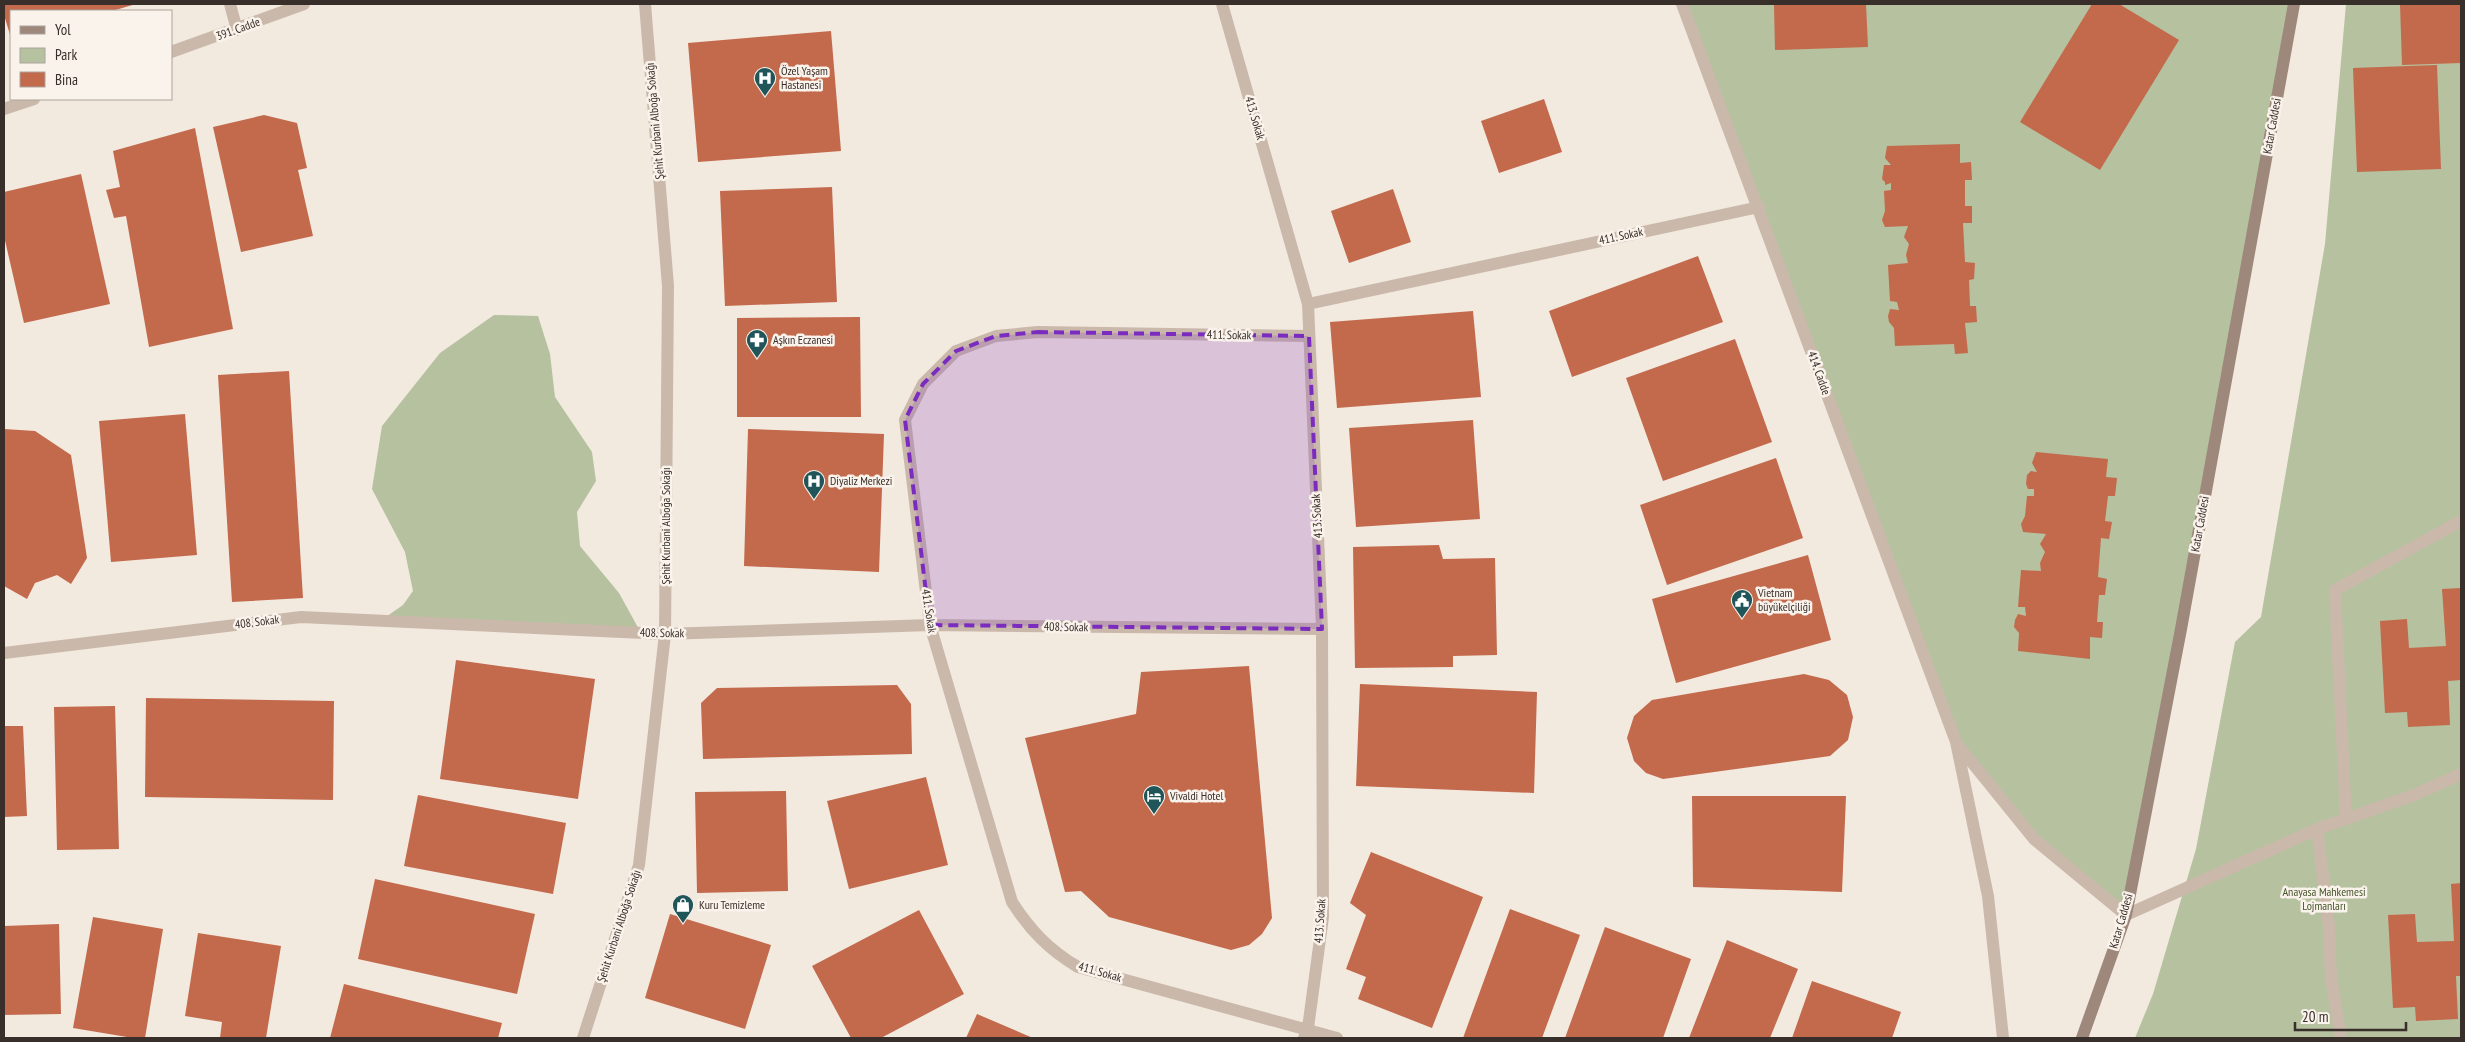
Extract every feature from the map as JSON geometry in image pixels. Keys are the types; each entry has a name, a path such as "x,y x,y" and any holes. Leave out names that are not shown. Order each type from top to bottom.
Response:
{"main road":[{"name":"Katar Caddesi","path":"2082,1038 2126,915 2181,629 2294,4"}],"street":[{"path":"230,4 237,30"},
{"name":"391. Cadde","path":"172,52 237,30 304,4"},
{"name":"Şehit Kurbani Alboğa Sokağı","path":"583,1038 639,865 666,634 668,286 645,4"},
{"name":"413. Sokak","path":"1222,4 1308,304 1322,629 1322,917 1306,1033"},
{"name":"414. Cadde","path":"1682,4 1759,206 1956,742"},
{"path":"4,109 31,100"},
{"name":"411. Sokak","path":"1308,304 1759,206"},
{"name":"411. Sokak","path":"1309,336 1038,332 996,336 956,351 924,384 904,420 930,625 1012,902 1040,940 1058,956 1078,967 1306,1033 1337,1038"},
{"path":"2346,819 2335,590 2461,521"},
{"name":"408. Sokak","path":"4,653 301,617 666,634 930,625 1322,629"},
{"path":"1956,742 2034,839 2126,915 2317,829 2414,795 2461,774"},
{"path":"1956,742 1988,896 2003,1038"},
{"path":"2317,829 2329,925 2330,977 2342,1038"}],"highlighted area":[{"path":"1038,332 1309,336 1322,629 930,625 905,420 923,384 956,351 996,336"}],"green space":[{"path":"1682,4 2294,4 2126,915 2034,839 1956,742"},
{"name":"Anayasa Mahkemesi Lojmanları","path":"2346,4 2461,4 2461,1038 2135,1038 2153,994 2196,849 2235,642 2261,617 2325,244"},
{"path":"494,315 538,316 550,354 555,397 592,452 596,481 577,512 580,546 619,593 641,633 380,621 403,605 413,591 405,552 372,489 382,426 440,353"}],"building":[{"path":"4,4 136,4 115,10 10,10 10,35 4,15"},
{"path":"1774,4 1866,4 1868,47 1775,50"},
{"path":"2092,4 2119,4 2179,40 2100,170 2020,122"},
{"path":"2400,4 2461,4 2461,63 2402,65"},
{"name":"Özel Yaşam Hastanesi","path":"831,31 841,151 698,162 688,43"},
{"path":"2437,65 2441,169 2357,172 2353,68"},
{"path":"1544,99 1562,152 1499,173 1481,121"},
{"path":"264,115 297,123 307,168 298,170 313,236 241,252 213,127"},
{"path":"195,128 233,329 149,347 126,216 114,218 106,190 120,187 113,151"},
{"path":"1960,144 1960,163 1971,162 1972,180 1965,180 1965,206 1972,206 1972,223 1963,223 1965,262 1975,263 1974,279 1969,280 1970,306 1976,306 1977,322 1965,323 1968,353 1955,354 1954,344 1895,346 1894,328 1889,322 1888,316 1890,309 1899,310 1897,302 1890,301 1888,265 1908,263 1906,255 1909,244 1904,237 1908,226 1885,227 1882,220 1885,211 1884,191 1891,190 1891,183 1885,185 1882,179 1884,165 1891,165 1885,158 1887,146"},
{"path":"81,174 110,304 24,323 4,236 4,192"},
{"path":"832,187 837,302 725,306 720,191"},
{"path":"1393,189 1411,242 1349,263 1331,211"},
{"path":"1698,256 1723,322 1572,377 1549,311"},
{"path":"1473,311 1481,397 1337,408 1330,322"},
{"path":"860,317 861,417 737,417 737,318"},
{"path":"1735,339 1772,442 1663,481 1626,378"},
{"path":"289,371 303,598 232,602 218,375"},
{"path":"185,414 197,555 111,562 99,421"},
{"path":"1473,420 1480,519 1356,527 1349,428"},
{"path":"4,429 35,431 71,455 87,558 71,584 57,575 35,583 27,599 4,586"},
{"name":"Diyaliz Merkezi","path":"748,429 884,434 879,572 744,566"},
{"path":"2036,452 2108,459 2106,477 2117,478 2115,496 2108,496 2105,521 2112,522 2109,539 2101,538 2098,577 2107,579 2105,595 2099,595 2097,622 2103,622 2102,638 2090,637 2090,659 2018,651 2019,633 2014,627 2015,620 2018,614 2026,616 2025,607 2018,607 2021,570 2041,571 2040,563 2045,552 2040,544 2046,534 2023,532 2021,524 2025,516 2027,496 2034,496 2034,489 2028,489 2026,484 2027,475 2031,471 2037,472 2032,463"},
{"path":"1776,458 1803,538 1667,585 1640,505"},
{"path":"1439,545 1443,559 1495,558 1497,655 1453,656 1453,667 1355,668 1353,547"},
{"name":"Vietnam büyükelçiliği","path":"1808,555 1831,640 1676,683 1652,599"},
{"path":"2461,588 2461,680 2448,681 2450,725 2408,727 2407,712 2385,713 2380,621 2407,619 2409,648 2446,646 2442,589"},
{"path":"456,660 595,679 578,799 440,779"},
{"name":"Vivaldi Hotel","path":"1249,666 1272,918 1262,934 1249,945 1231,950 1109,917 1081,891 1065,892 1025,738 1136,714 1141,672"},
{"path":"1804,674 1829,680 1847,695 1853,717 1848,740 1830,756 1663,779 1646,773 1634,761 1627,738 1634,716 1652,700"},
{"path":"1360,684 1537,692 1534,793 1356,786"},
{"path":"897,685 911,704 912,754 703,759 701,703 717,688"},
{"path":"146,698 334,701 333,800 145,797"},
{"path":"115,706 119,849 57,850 54,707"},
{"path":"4,726 23,726 27,816 4,817"},
{"path":"926,777 948,865 849,889 827,801"},
{"path":"786,791 788,891 697,893 695,792"},
{"path":"418,795 566,823 553,894 404,866"},
{"path":"1692,796 1846,796 1842,892 1693,887"},
{"path":"1371,852 1483,897 1432,1028 1358,999 1366,977 1346,969 1366,915 1350,903"},
{"path":"375,879 535,914 517,994 358,959"},
{"path":"2461,883 2461,976 2456,976 2458,1019 2416,1021 2415,1007 2393,1008 2388,915 2415,914 2417,942 2454,941 2451,884"},
{"path":"1510,909 1580,935 1542,1038 1463,1038"},
{"path":"919,910 964,994 881,1038 851,1038 812,966"},
{"path":"670,914 771,945 745,1029 645,998"},
{"path":"93,917 163,929 145,1038 133,1038 73,1028"},
{"path":"59,924 61,1014 4,1015 4,926"},
{"path":"1605,927 1691,959 1663,1038 1565,1038"},
{"path":"198,933 281,946 266,1038 220,1038 222,1022 185,1016"},
{"path":"1727,940 1798,969 1770,1038 1689,1038"},
{"path":"1812,981 1901,1012 1892,1038 1792,1038"},
{"path":"344,984 502,1023 498,1038 330,1038"},
{"path":"977,1014 1033,1038 966,1038"}],"place":[{"name":"Özel Yaşam Hastanesi","path":"765,97"},
{"name":"Aşkın Eczanesi","path":"757,359"},
{"name":"Diyaliz Merkezi","path":"814,500"},
{"name":"Vietnam büyükelçiliği","path":"1742,619"},
{"name":"Vivaldi Hotel","path":"1154,815"},
{"name":"Kuru Temizleme","path":"683,924"}]}
